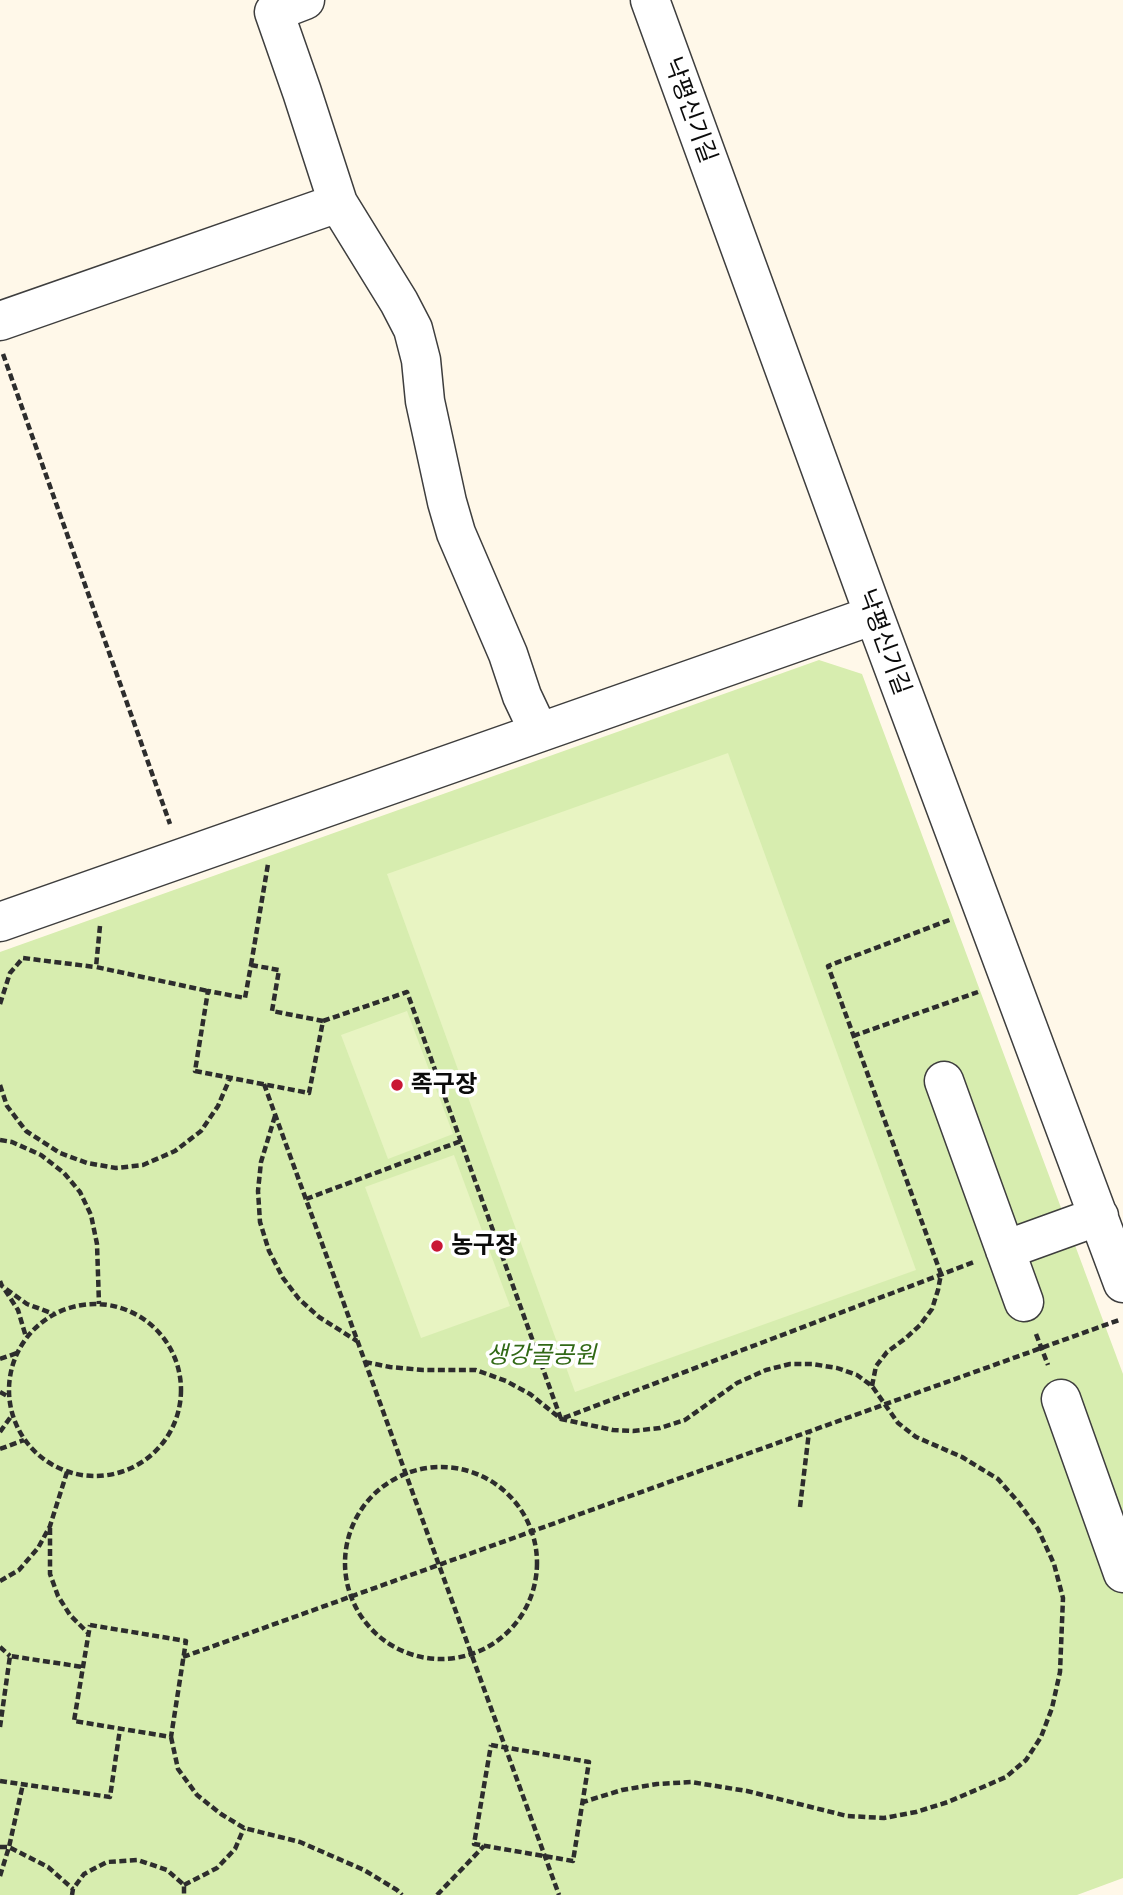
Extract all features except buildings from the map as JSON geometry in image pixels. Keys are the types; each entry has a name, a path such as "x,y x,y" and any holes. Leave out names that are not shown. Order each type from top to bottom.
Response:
{"street":[{"path":"305,0 274,12 338,203 414,329 421,360 425,401 456,533 539,732"},
{"name":"낙평신기길","path":"650,0 874,615 1123,1283"},
{"path":"0,321 338,203"},
{"path":"0,922 874,615"},
{"path":"944,1081 1024,1302"},
{"path":"1005,1250 1099,1216"},
{"path":"1060,1399 1120,1557"}],"path":[{"path":"0,347 182,858"},
{"path":"0,1004 10,973 23,958 96,967 245,998 275,825"},
{"path":"96,967 105,885"},
{"path":"872,1386 876,1366 887,1352 920,1325 932,1308 941,1274 828,966 983,908"},
{"path":"251,965 279,970 272,1011 323,1021 407,992 561,1419"},
{"path":"853,1036 1011,980"},
{"path":"208,991 195,1071 309,1093 323,1021"},
{"path":"0,1085 7,1106 26,1131 60,1153 86,1163 116,1168 143,1165 175,1151 201,1131 218,1106 230,1078"},
{"path":"264,1084 559,1895"},
{"path":"275,1116 261,1162 258,1191 260,1222 269,1251 283,1278 299,1299 319,1317 358,1341"},
{"path":"0,1140 12,1142 41,1155 64,1173 80,1192 91,1216 97,1244 99,1304"},
{"path":"306,1199 461,1141"},
{"path":"561,1419 1005,1250"},
{"path":"1,1283 27,1304 55,1314"},
{"path":"1,1283 18,1310 26,1337"},
{"path":"1024,1302 1060,1399"},
{"path":"99,1304 128,1310 153,1326 172,1349 181,1377 181,1407 170,1434 151,1457 126,1471 97,1477 68,1472 43,1459 24,1440 12,1415 8,1388 13,1361 26,1337 55,1314 72,1307 99,1304"},
{"path":"183,1657 1123,1318"},
{"path":"0,1359 18,1353"},
{"path":"365,1362 423,1370 476,1370 506,1381 530,1394 561,1419 613,1430 633,1431 660,1428 685,1420 737,1383 765,1370 790,1364 837,1368 857,1375 872,1386 898,1423 916,1437 962,1457 998,1479 1038,1529 1054,1564 1063,1598 1060,1672 1052,1708 1041,1737 1026,1760 1006,1777 948,1802 884,1818 846,1816 747,1791 691,1782 622,1790 583,1802"},
{"path":"0,1392 9,1398"},
{"path":"0,1432 12,1415"},
{"path":"800,1507 809,1432"},
{"path":"0,1449 24,1440"},
{"path":"436,1466 467,1470 495,1482 517,1503 532,1531 538,1561 534,1591 521,1619 499,1641 472,1656 439,1660 406,1654 378,1637 356,1611 345,1580 345,1547 356,1516 377,1490 406,1473 436,1466"},
{"path":"0,1581 19,1570 38,1548 50,1526 68,1472"},
{"path":"50,1526 50,1574 58,1596 70,1615 88,1634"},
{"path":"171,1737 74,1721 90,1626 186,1641 171,1737 178,1769 197,1795 220,1814 244,1828 300,1842 331,1855 364,1870 402,1895"},
{"path":"0,1647 10,1656 83,1667"},
{"path":"0,1727 10,1656"},
{"path":"0,1781 110,1797 120,1729"},
{"path":"491,1745 505,1748 589,1762 572,1861 474,1844 491,1745"},
{"path":"0,1876 23,1784"},
{"path":"184,1885 217,1868 235,1849 244,1828"},
{"path":"437,1895 485,1846"},
{"path":"0,1847 9,1847 48,1867 73,1892 84,1874 107,1862 138,1860 167,1870 184,1885 184,1895"}],"green space":[{"name":"생강골공원","path":"819,660 862,674 1123,1374 1123,1878 1077,1895 0,1895 0,952"},
{"path":"728,753 916,1270 575,1392 387,874"},
{"name":"족구장","path":"407,1011 453,1134 388,1159 341,1035"},
{"name":"농구장","path":"454,1155 510,1306 421,1338 365,1187"}],"place":[{"name":"족구장","path":"397,1085"},
{"name":"농구장","path":"437,1246"}]}
